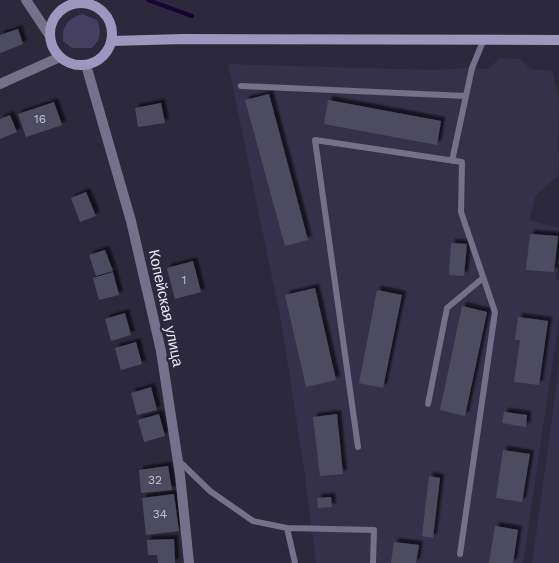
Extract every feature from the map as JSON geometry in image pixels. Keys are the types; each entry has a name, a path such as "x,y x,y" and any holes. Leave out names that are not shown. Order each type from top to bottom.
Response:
{"street":[{"path":"26,0 50,36 53,48 60,57 77,65 86,65 98,61 107,52 112,41 112,26 105,14 94,5 80,1 62,10 55,17 51,26 50,36"},
{"path":"112,41 183,39 559,40"},
{"path":"0,84 60,57"},
{"name":"Копейская улица","path":"86,65 132,221 162,351 178,459 188,563"}],"lane":[{"path":"452,161 472,68 484,39"},
{"path":"241,86 466,96"},
{"path":"358,447 315,140 462,162 461,212 495,312 460,554"},
{"path":"428,404 447,308 483,278"},
{"path":"178,459 210,491 253,522 287,528 374,530 373,563"},
{"path":"287,528 295,563"}],"shaded area":[{"path":"82,14 97,20 100,32 99,38 92,48 72,48 63,41 63,31 69,21"},
{"path":"500,58 520,59 531,69 552,71 559,99 558,176 536,195 529,220 559,228 559,257 555,279 559,280 559,318 523,563 316,563 304,469 281,321 228,64 433,70 488,69"},
{"path":"559,364 559,563 532,563 552,419"}],"building":[{"path":"18,29 23,44 0,53 0,35"},
{"path":"269,94 308,240 285,246 245,100"},
{"path":"328,100 441,121 437,145 324,124"},
{"path":"54,102 62,125 26,137 18,114"},
{"path":"161,103 165,123 138,127 135,108"},
{"path":"10,115 17,132 0,139 0,119"},
{"path":"86,192 96,216 80,222 71,198"},
{"path":"530,234 558,236 554,272 526,270"},
{"path":"451,243 467,244 464,276 449,275"},
{"path":"105,250 113,271 96,276 89,255"},
{"path":"193,261 201,292 175,299 167,268"},
{"path":"113,272 119,295 99,300 93,278"},
{"path":"315,288 336,380 306,387 285,295"},
{"path":"377,290 402,295 383,388 359,383"},
{"path":"462,306 487,312 465,416 440,410"},
{"path":"125,313 131,335 111,341 105,319"},
{"path":"518,317 548,321 539,385 514,382 520,340 515,340"},
{"path":"136,342 142,364 121,370 115,348"},
{"path":"151,387 157,410 137,415 131,393"},
{"path":"504,412 527,415 526,427 502,423"},
{"path":"159,414 165,436 144,442 138,420"},
{"path":"337,414 343,474 320,476 313,417"},
{"path":"503,450 530,454 522,502 496,498"},
{"path":"168,466 172,490 141,493 139,470"},
{"path":"429,476 440,478 433,538 422,536"},
{"path":"174,494 179,531 146,535 142,498"},
{"path":"331,497 332,507 318,508 317,498"},
{"path":"495,526 518,530 513,563 489,563"},
{"path":"174,539 175,563 158,563 157,555 148,555 147,540"},
{"path":"394,542 419,545 416,563 391,563"}],"waterway":[{"path":"148,0 192,16"}]}
